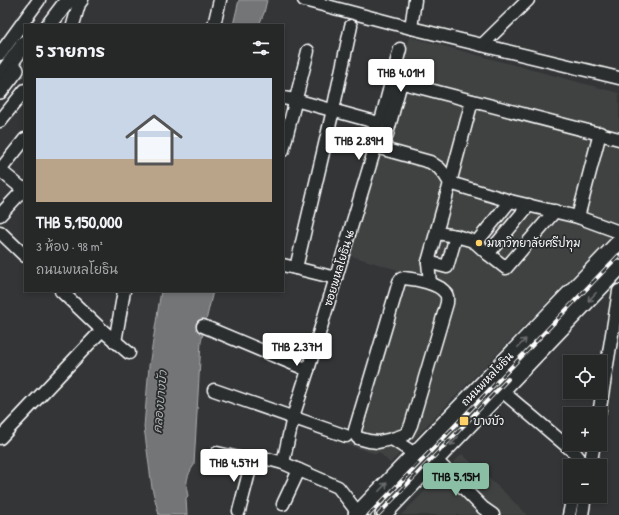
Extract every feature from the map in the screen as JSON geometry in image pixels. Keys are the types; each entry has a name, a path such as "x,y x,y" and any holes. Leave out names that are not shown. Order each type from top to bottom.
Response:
{"main road":[{"path":"39,24 56,0"},
{"path":"50,24 68,0"},
{"path":"0,77 24,44"},
{"path":"0,91 24,59"},
{"name":"ถนนพหลโยธิน","path":"357,514 619,242"},
{"name":"ถนนพหลโยธิน","path":"383,515 619,268"}],"street":[{"path":"0,54 39,0"},
{"path":"73,24 79,4 82,0"},
{"path":"214,24 220,0"},
{"path":"304,0 411,28 619,78"},
{"path":"411,28 415,0"},
{"path":"482,45 528,0"},
{"path":"296,268 351,26"},
{"path":"284,98 372,121 376,126 382,117 400,48"},
{"path":"284,146 308,52"},
{"path":"619,139 401,83 383,149 430,162 441,170 450,183 578,217 619,232"},
{"path":"0,121 24,91"},
{"path":"430,283 428,262 472,101"},
{"name":"ซอยพหลโยธิน 46","path":"283,463 293,417 379,135 376,126"},
{"path":"578,217 600,133"},
{"path":"0,215 24,189 1,171 1,169 24,140"},
{"path":"476,243 510,200"},
{"path":"488,254 529,205"},
{"path":"437,233 468,239 476,243 506,268 555,211"},
{"path":"0,232 24,255"},
{"path":"428,262 447,267 456,236"},
{"path":"284,265 336,278"},
{"path":"404,278 430,283 444,291 447,297 447,304 411,425 406,433 392,439 376,442 358,438 355,434 355,430 398,282 404,278"},
{"path":"600,407 619,291"},
{"path":"62,292 129,354"},
{"path":"115,342 124,292"},
{"path":"203,326 308,370"},
{"path":"0,438 102,330"},
{"path":"214,390 346,436"},
{"path":"502,391 579,459"},
{"path":"392,439 415,454"},
{"path":"217,454 252,461 268,459 283,463 338,487 357,514"},
{"path":"436,460 483,508 493,515"},
{"path":"240,511 252,461"},
{"path":"283,504 299,470"},
{"path":"568,515 571,503"},
{"path":"582,515 584,503"}],"shaded area":[{"name":"มหาวิทยาลัยศรีปทุม","path":"410,37 619,93 619,229 390,463 379,452 376,454 347,445 398,270 348,255"},
{"path":"462,454 505,493 527,515 401,515"}],"water":[{"path":"239,0 267,0 259,24 233,24"},
{"name":"คลองบางบัว","path":"161,292 213,292 201,342 194,465 187,480 187,515 159,515 152,488 144,427 149,366"}],"railway":[{"path":"369,515 619,255"},
{"path":"378,515 508,379"}],"place":[{"name":"มหาวิทยาลัยศรีปทุม","path":"479,243"},
{"name":"บางบัว","path":"464,421"}]}
